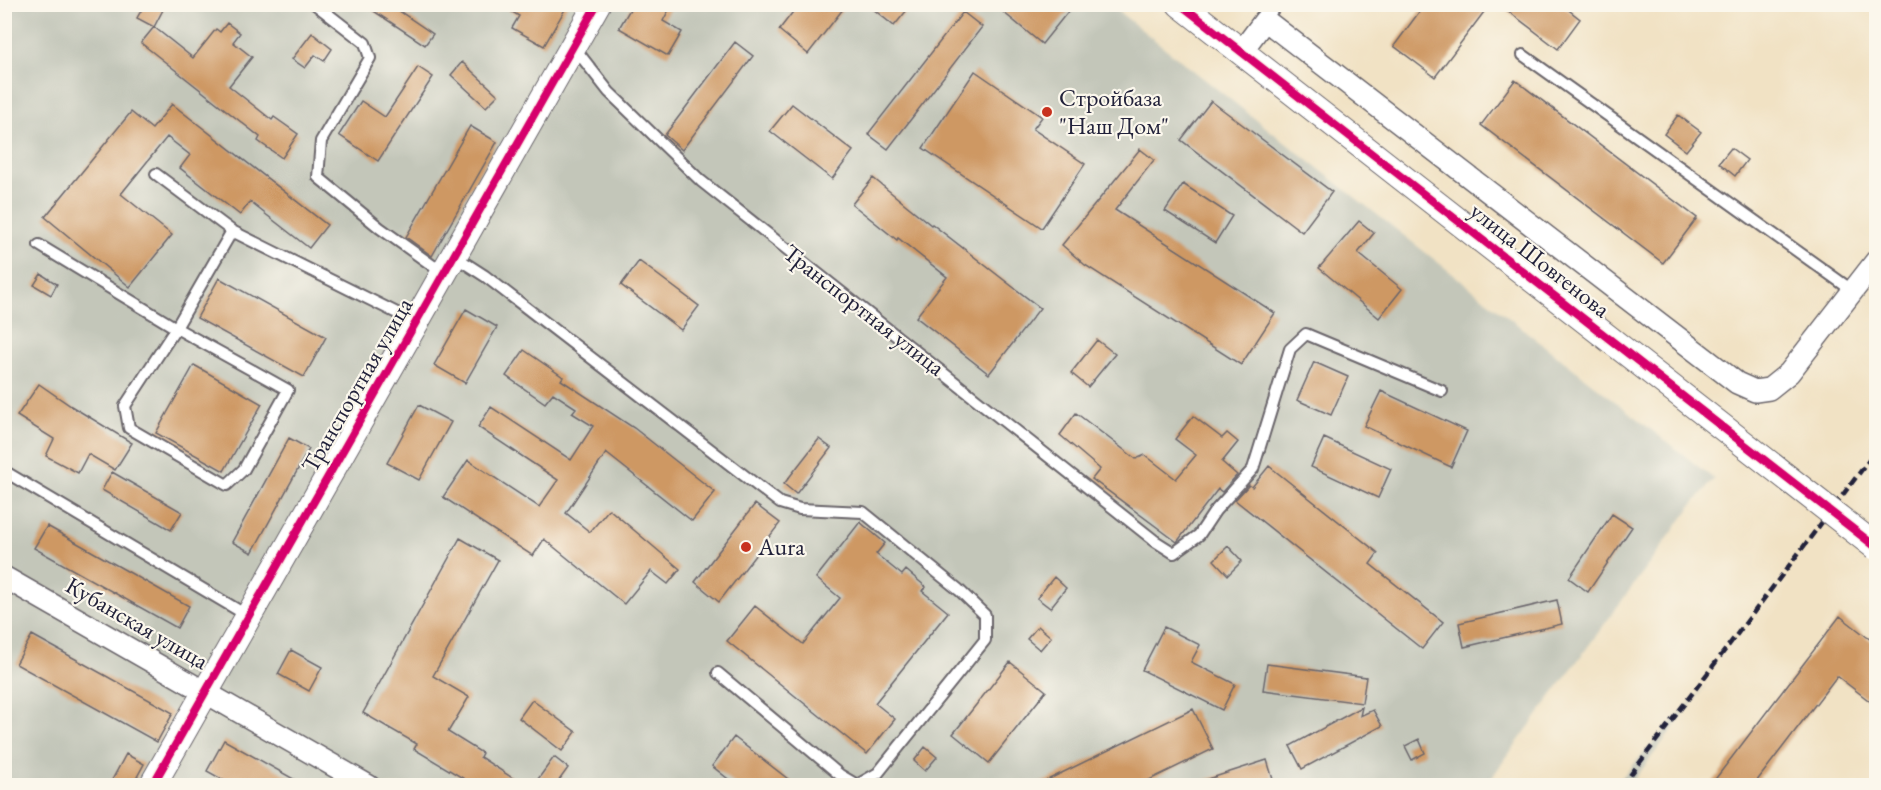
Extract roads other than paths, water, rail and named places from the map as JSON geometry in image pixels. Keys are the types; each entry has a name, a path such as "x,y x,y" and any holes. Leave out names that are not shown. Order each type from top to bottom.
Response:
{"street":[{"name":"Транспортная улица","path":"152,786 597,4"},
{"name":"улица Шовгенова","path":"1180,4 1876,547"},
{"path":"1241,52 1271,12 1737,383 1755,391 1768,389 1789,373 1876,261"},
{"name":"Кубанская улица","path":"4,577 369,786"}],"lane":[{"path":"315,4 364,43 370,58 321,141 318,177 380,228 448,265 484,276 780,503 800,509 863,512 959,590 986,615 986,640 878,773 857,785 840,775 718,673"},
{"name":"Транспортная улица","path":"573,46 609,92 701,181 1155,541 1174,553 1199,535 1215,511 1253,469 1290,349 1306,334 1442,391"},
{"path":"1523,55 1853,291"},
{"path":"156,174 232,231 416,322"},
{"path":"39,245 176,328 288,390 244,469 227,485 129,428 125,406 176,328 232,231"},
{"path":"4,471 249,616"}],"railway":[{"path":"1622,786 1876,451"}],"place":[{"name":"Стройбаза \"Наш Дом\"","path":"1047,112"},
{"name":"Aura","path":"746,547"}]}
